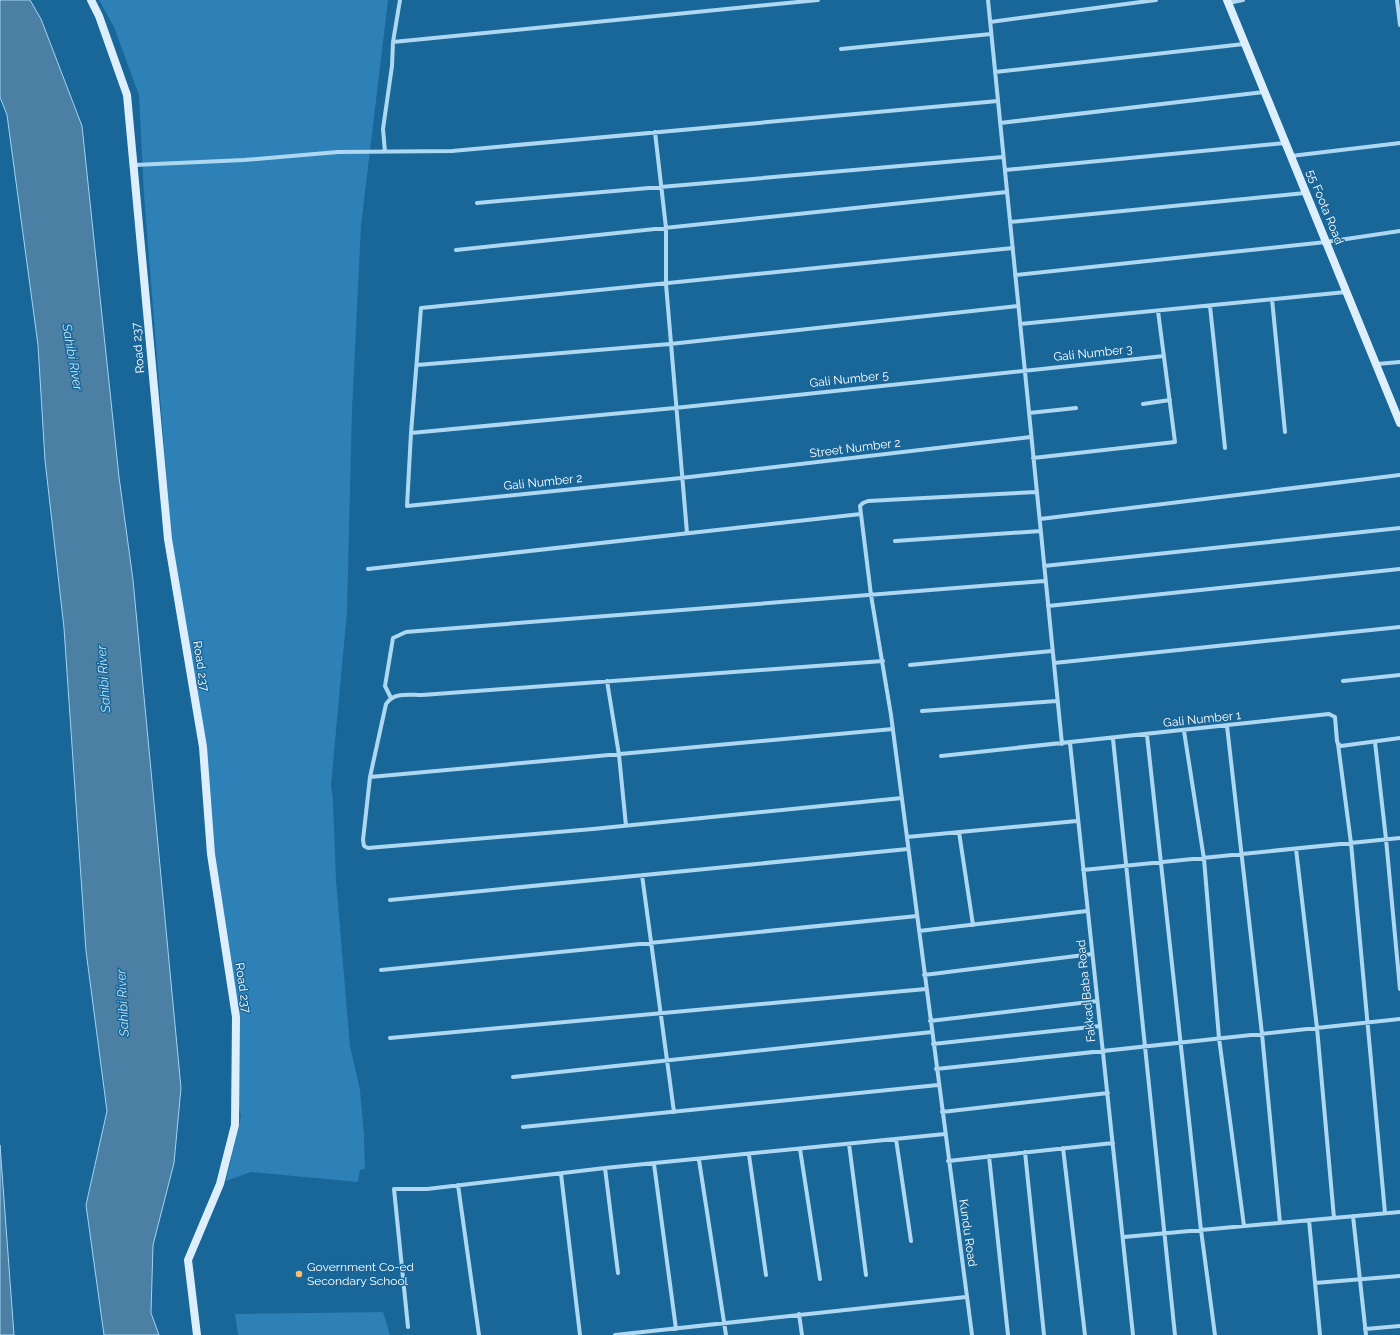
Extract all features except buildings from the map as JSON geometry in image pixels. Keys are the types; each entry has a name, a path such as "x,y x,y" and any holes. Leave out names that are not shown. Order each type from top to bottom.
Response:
{"street":[{"name":"Road 237","path":"90,0 99,16 127,95 168,539 203,747 211,854 236,1017 235,1125 220,1184 188,1260 197,1335"},
{"path":"385,152 383,129 392,66 393,42 400,0"},
{"path":"393,42 818,0"},
{"path":"988,0 1040,518 1044,581 1048,606 1062,744"},
{"path":"990,22 1156,0"},
{"path":"1227,1 1243,0"},
{"path":"1397,0 1400,25"},
{"name":"55 Foota Road","path":"1227,1 1400,423"},
{"path":"841,49 991,34"},
{"path":"995,72 1244,44"},
{"path":"1000,123 1265,92"},
{"path":"134,165 244,160 338,152 452,151 998,100"},
{"path":"655,132 666,228 666,284 670,344 687,533"},
{"path":"1005,170 1285,143"},
{"path":"1291,156 1400,143"},
{"path":"477,202 1004,157"},
{"path":"456,250 1007,192"},
{"path":"1010,222 1306,193"},
{"path":"1015,275 1326,242 1400,231"},
{"path":"411,433 421,308 1012,248"},
{"path":"1020,324 1346,292"},
{"path":"1272,300 1286,432"},
{"path":"417,365 670,344 1018,306"},
{"path":"1210,306 1225,448"},
{"path":"1034,458 1175,442 1158,311"},
{"name":"Gali Number 3","path":"1025,370 1164,356"},
{"path":"1376,364 1400,362"},
{"name":"Gali Number 5","path":"411,433 675,408 1025,370"},
{"path":"1143,404 1170,400"},
{"path":"1029,413 1076,408"},
{"name":"Gali Number 2","path":"411,433 407,506 682,478"},
{"name":"Street Number 2","path":"682,478 1031,437"},
{"path":"1040,518 1400,475"},
{"path":"368,569 861,514 860,506 868,501 1037,492"},
{"name":"Kundu Road","path":"861,514 871,595 893,729 938,1085 972,1335"},
{"path":"1044,566 1400,528"},
{"path":"895,541 1041,531"},
{"path":"1048,606 1400,569"},
{"path":"390,698 385,686 392,638 406,632 1044,581"},
{"path":"1054,664 1400,627"},
{"path":"910,665 1052,651"},
{"path":"883,661 396,696 390,698 386,704 370,777 362,840 364,846 368,848 626,826 902,798"},
{"path":"1343,681 1400,675"},
{"path":"607,681 619,755 626,826"},
{"path":"922,712 1057,701"},
{"name":"Gali Number 1","path":"941,756 1113,739 1329,714 1336,716 1338,744"},
{"path":"1227,726 1240,855 1262,1034 1280,1223"},
{"path":"370,777 893,729"},
{"path":"1184,730 1204,859 1219,1038 1244,1226"},
{"path":"1147,735 1201,1230 1215,1335"},
{"path":"1385,1213 1351,843 1338,744 1346,746 1400,738"},
{"path":"1113,739 1175,1335"},
{"path":"1375,742 1400,989"},
{"name":"Fakkad Baba Road","path":"1070,743 1082,870 1124,1237 1133,1335"},
{"path":"907,837 1077,820"},
{"path":"959,832 973,925"},
{"path":"1082,870 1204,859 1400,838"},
{"path":"390,900 908,849"},
{"path":"1296,849 1317,1028 1334,1218"},
{"path":"642,875 674,1112"},
{"path":"919,931 1087,911"},
{"path":"381,970 917,916"},
{"path":"924,975 1092,954"},
{"path":"390,1038 926,989"},
{"path":"930,1021 1097,1001"},
{"path":"936,1069 1400,1019"},
{"path":"933,1044 1100,1026"},
{"path":"513,1077 932,1032"},
{"path":"523,1127 938,1085"},
{"path":"942,1112 1108,1093"},
{"path":"408,1327 394,1189 427,1189 458,1186 605,1168 749,1155 945,1134"},
{"path":"896,1139 911,1241"},
{"path":"948,1161 1113,1143"},
{"path":"849,1144 866,1275"},
{"path":"1063,1148 1085,1335"},
{"path":"800,1149 820,1279"},
{"path":"1025,1152 1044,1335"},
{"path":"749,1155 766,1275"},
{"path":"989,1156 1008,1335"},
{"path":"699,1160 726,1335"},
{"path":"654,1164 676,1329"},
{"path":"605,1168 618,1273"},
{"path":"561,1174 580,1335"},
{"path":"458,1186 479,1335"},
{"path":"1124,1237 1400,1212"},
{"path":"1354,1216 1366,1335"},
{"path":"1309,1220 1320,1335"},
{"path":"1315,1283 1400,1276"},
{"path":"616,1335 799,1314 917,1303 966,1296"},
{"path":"799,1314 802,1335"},
{"path":"1365,1329 1400,1326"}],"shaded area":[{"path":"99,0 388,0 361,226 352,410 347,612 331,785 333,800 336,880 350,1046 360,1090 364,1135 365,1169 360,1170 358,1182 251,1172 226,1181 241,1117 239,1107 239,1064 215,861 171,533 144,195 139,95 114,27"},
{"path":"383,1312 390,1335 238,1335 235,1314"}],"water":[{"name":"Sahibi River","path":"0,0 30,0 41,19 82,126 119,477 133,580 181,1088 174,1163 153,1245 151,1313 159,1335 104,1335 86,1205 107,1111 86,951 64,628 45,460 38,345 7,115 0,97"},
{"path":"0,1145 14,1335 0,1335"}],"place":[{"name":"Government Co-ed Secondary School","path":"299,1274"}]}
